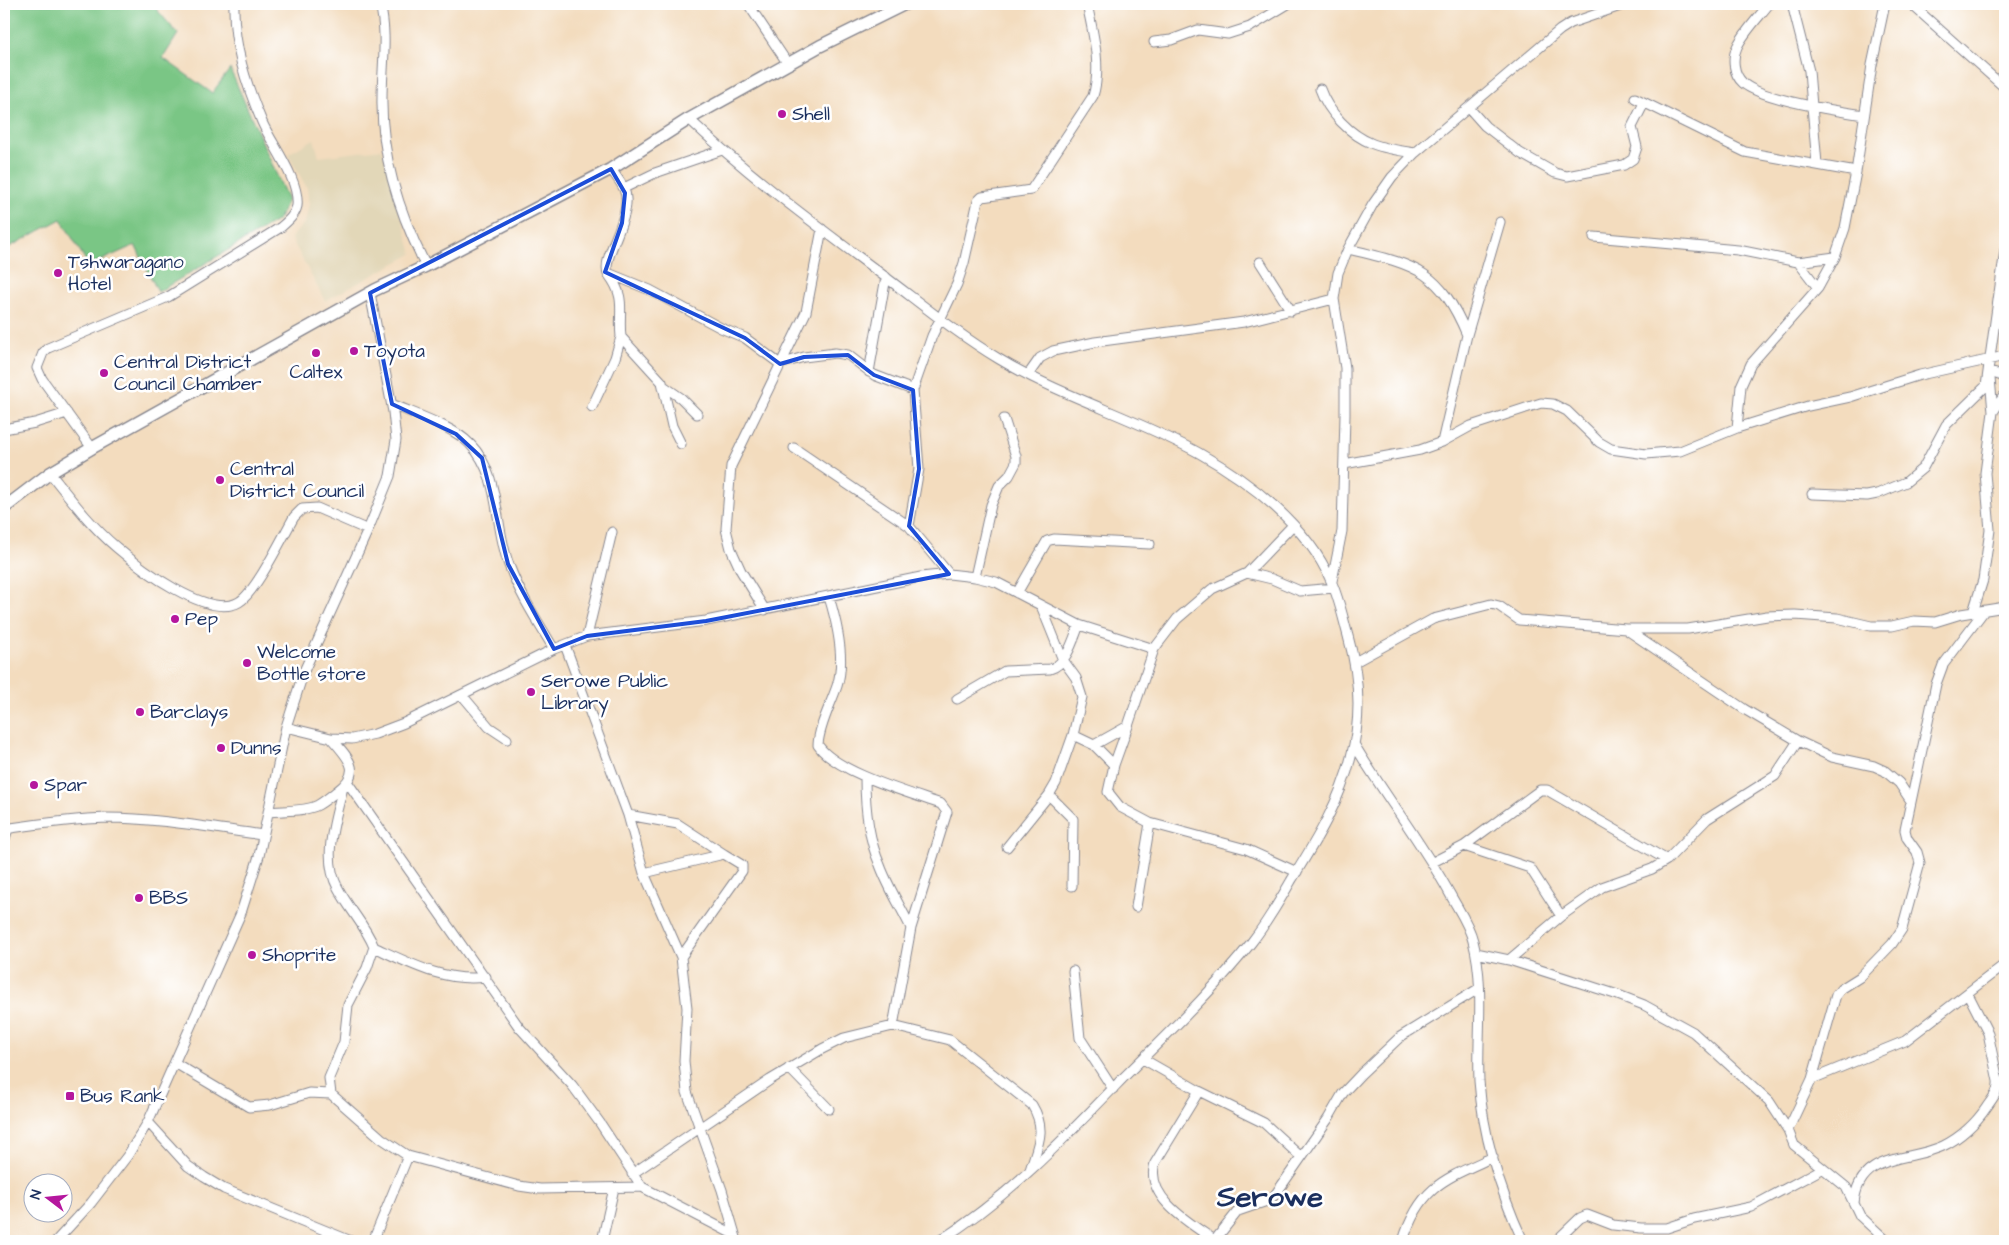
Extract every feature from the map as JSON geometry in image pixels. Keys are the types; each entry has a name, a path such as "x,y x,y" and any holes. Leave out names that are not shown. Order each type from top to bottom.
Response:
{"main road":[{"path":"4,508 50,473 92,448 370,293 426,266 611,169 689,119 788,64 905,4"}],"street":[{"path":"92,448 39,373 38,362 42,353 48,348 168,297 281,227 292,218 296,206 296,193 286,168 262,122 240,61 234,20 234,4"},
{"path":"380,4 384,18 386,48 382,99 393,182 407,230 426,266"},
{"path":"748,4 788,64"},
{"path":"909,526 919,469 913,390 923,358 964,263 978,201 982,196 1031,190 1093,96 1097,84 1096,62 1087,4"},
{"path":"1154,42 1171,40 1198,30 1228,34 1250,27 1288,4"},
{"path":"1333,585 1342,531 1345,368 1334,299 1338,273 1348,248 1373,204 1392,177 1415,154 1570,23 1626,4"},
{"path":"1769,4 1737,47 1734,60 1736,73 1742,82 1751,88 1814,107 1864,115"},
{"path":"1792,4 1808,63 1814,107 1817,164"},
{"path":"1737,428 1741,386 1751,364 1818,288 1835,257 1845,228 1885,4"},
{"path":"1911,4 2005,88"},
{"path":"1320,89 1326,104 1362,139 1375,145 1415,154"},
{"path":"1469,108 1485,126 1520,154 1555,173 1567,176 1624,165 1632,159 1637,147 1632,127 1639,101 1745,152 1856,172"},
{"path":"689,119 722,150 822,229 940,319 1000,360 1028,375 1196,451 1240,478 1279,510 1324,566 1333,585 1355,662 1358,700 1354,744 1349,766 1332,808 1297,872 1251,943 1203,997 1143,1059 1029,1172 971,1220 939,1241"},
{"path":"624,188 655,173 722,150"},
{"path":"592,407 614,358 621,337 622,302 617,285 608,273 606,262 622,223 624,188 611,169"},
{"path":"1442,442 1467,335 1500,222"},
{"path":"765,610 731,549 726,524 731,466 806,312 822,229"},
{"path":"1594,237 1738,250 1798,262 1835,257"},
{"path":"1348,248 1413,266 1430,276 1443,289 1456,309 1467,335"},
{"path":"1974,612 1983,580 1990,530 1985,463 1993,412 1990,358 2005,250"},
{"path":"1260,262 1291,311"},
{"path":"1798,262 1818,288"},
{"path":"608,273 650,290 721,328 745,338 780,364"},
{"path":"869,372 886,277"},
{"path":"56,1241 128,1155 148,1122 241,913 257,864 286,726 304,671 368,530 390,476 396,440 392,404 370,293"},
{"path":"1028,375 1040,358 1053,351 1095,342 1244,322 1334,299"},
{"path":"621,337 665,387 681,398 697,414"},
{"path":"780,364 797,358 835,353 848,355 869,372 884,380 913,390"},
{"path":"1344,464 1420,450 1442,442 1471,426 1541,403 1553,404 1567,411 1605,446 1646,454 1680,451 1737,428 1920,375 2005,356"},
{"path":"1990,374 2005,377"},
{"path":"1812,494 1868,496 1906,482 1923,468 1946,425 1986,386 1990,374"},
{"path":"665,387 667,410 675,434 681,444"},
{"path":"1993,412 2005,394"},
{"path":"392,404 456,434 469,442 482,458 488,474 508,564 525,599 554,650"},
{"path":"4,429 67,413"},
{"path":"975,577 991,505 1000,486 1009,476 1016,463 1016,456 1004,419"},
{"path":"794,448 909,526 950,574"},
{"path":"50,473 96,528 127,556 191,596 217,606 227,607 247,597 294,517 302,509 316,508 368,530"},
{"path":"1292,525 1247,573 1212,589 1192,605 1177,619 1154,649 1108,787 1109,796 1120,808 1150,823 1246,849 1297,872"},
{"path":"587,636 612,532"},
{"path":"1018,593 1046,540 1150,544"},
{"path":"1247,573 1272,579 1300,591 1333,585"},
{"path":"286,726 331,738 352,739 375,734 462,695 566,644 587,636 706,621 921,577 950,574 996,582 1042,608 1079,625 1154,649"},
{"path":"829,597 835,619 840,666 838,683 818,745 829,755 865,778 945,807 947,812 911,928 893,1026"},
{"path":"1355,662 1426,622 1484,605 1499,606 1519,620 1626,629 1688,629 1767,616 1795,615 1837,618 1871,626 1887,627 1908,622 1934,622 1974,612 2005,607"},
{"path":"1007,847 1049,795 1059,776 1073,735 1082,697 1076,678 1064,660 1042,608"},
{"path":"1788,1130 1812,1079 1836,995 1867,970 1892,944 1902,929 1920,863 1917,852 1907,838 1905,830 1932,701 1943,666 1984,611"},
{"path":"957,699 1005,671 1057,667 1064,660 1079,625"},
{"path":"1626,629 1744,709 1798,741 1832,756 1880,768 1899,783 1911,801"},
{"path":"566,644 628,816 644,873 681,957 687,1008 685,1078 699,1127 736,1238"},
{"path":"462,695 489,727 507,739"},
{"path":"1094,745 1128,726"},
{"path":"1073,735 1094,745 1114,765"},
{"path":"331,738 347,756 352,773 345,785 330,847 335,882 363,924 374,947 445,975 460,978 486,977"},
{"path":"1509,960 1561,916 1602,887 1652,869 1667,860 1708,819 1775,776 1798,741"},
{"path":"1354,744 1375,779 1432,862 1468,927 1476,953 1479,1083 1492,1157 1509,1211 1523,1241"},
{"path":"865,778 873,846 879,865 911,928"},
{"path":"268,812 315,807 345,785"},
{"path":"345,785 486,977 519,1027 572,1085 600,1123 642,1187 736,1238"},
{"path":"1432,862 1464,846 1535,793 1547,790 1667,860"},
{"path":"1049,795 1073,819 1072,886"},
{"path":"628,816 678,824 742,865 742,871 681,957"},
{"path":"4,841 6,829 56,822 107,818 234,830 263,835"},
{"path":"1136,907 1150,823"},
{"path":"1464,846 1530,868 1561,916"},
{"path":"644,873 724,854"},
{"path":"331,1094 329,1078 344,1042 348,1005 367,968 374,947"},
{"path":"1476,953 1509,960 1618,994 1644,1005 1693,1032 1769,1101 1788,1130 1794,1145 1822,1169 1834,1175 1846,1187 1860,1216 1887,1241"},
{"path":"1812,1079 1845,1064 1895,1047 1968,994 2005,964"},
{"path":"1073,971 1080,1038 1113,1089"},
{"path":"1199,1091 1155,1162 1153,1175 1159,1190 1175,1212 1192,1226 1216,1241 1238,1211 1271,1199 1328,1119 1343,1093 1392,1043 1478,988"},
{"path":"1854,1206 1855,1192 1862,1178 1870,1170 1880,1163 1946,1144 1961,1135 1981,1116 1995,1095 1998,1081 1988,1034 1968,994"},
{"path":"632,1174 789,1068 844,1038 893,1026 950,1040 1032,1105 1042,1127 1029,1172"},
{"path":"1143,1059 1199,1091 1264,1123 1300,1156"},
{"path":"175,1063 249,1107 270,1105 309,1093 331,1094 381,1138 408,1156 519,1186 540,1189 642,1187"},
{"path":"789,1068 829,1109"},
{"path":"148,1122 180,1158 199,1174 224,1189 351,1241"},
{"path":"373,1241 408,1156"},
{"path":"1403,1241 1408,1227 1433,1188 1444,1179 1492,1157"},
{"path":"1556,1241 1580,1218 1587,1215 1613,1225 1667,1228 1694,1219 1745,1209 1822,1169"},
{"path":"602,1241 614,1188"}],"highlighted area":[{"path":"611,169 625,193 622,223 605,272 745,338 780,364 804,357 848,355 874,375 913,390 919,469 909,526 949,574 706,621 587,636 554,649 508,564 482,458 456,434 392,404 370,293"}],"shaded area":[{"path":"314,139 319,157 382,149 412,254 325,301 291,238 305,222 309,204 307,188 288,154"}],"green space":[{"path":"4,4 152,4 178,34 163,58 212,93 230,69 288,200 278,220 158,292 135,245 89,266 61,219 4,250"}],"place":[{"name":"Shell","path":"782,114"},
{"name":"Tshwaragano Hotel","path":"58,273"},
{"name":"Toyota","path":"354,351"},
{"name":"Caltex","path":"316,353"},
{"name":"Central District Council Chamber","path":"104,373"},
{"name":"Central District Council","path":"220,480"},
{"name":"Pep","path":"175,619"},
{"name":"Welcome Bottle store","path":"247,663"},
{"name":"Serowe Public Library","path":"531,692"},
{"name":"Barclays","path":"140,712"},
{"name":"Dunns","path":"221,748"},
{"name":"Spar","path":"34,785"},
{"name":"BBS","path":"139,898"},
{"name":"Shoprite","path":"252,955"},
{"name":"Bus Rank","path":"70,1096"}],"district":[{"name":"Serowe","path":"1270,1197"}]}
